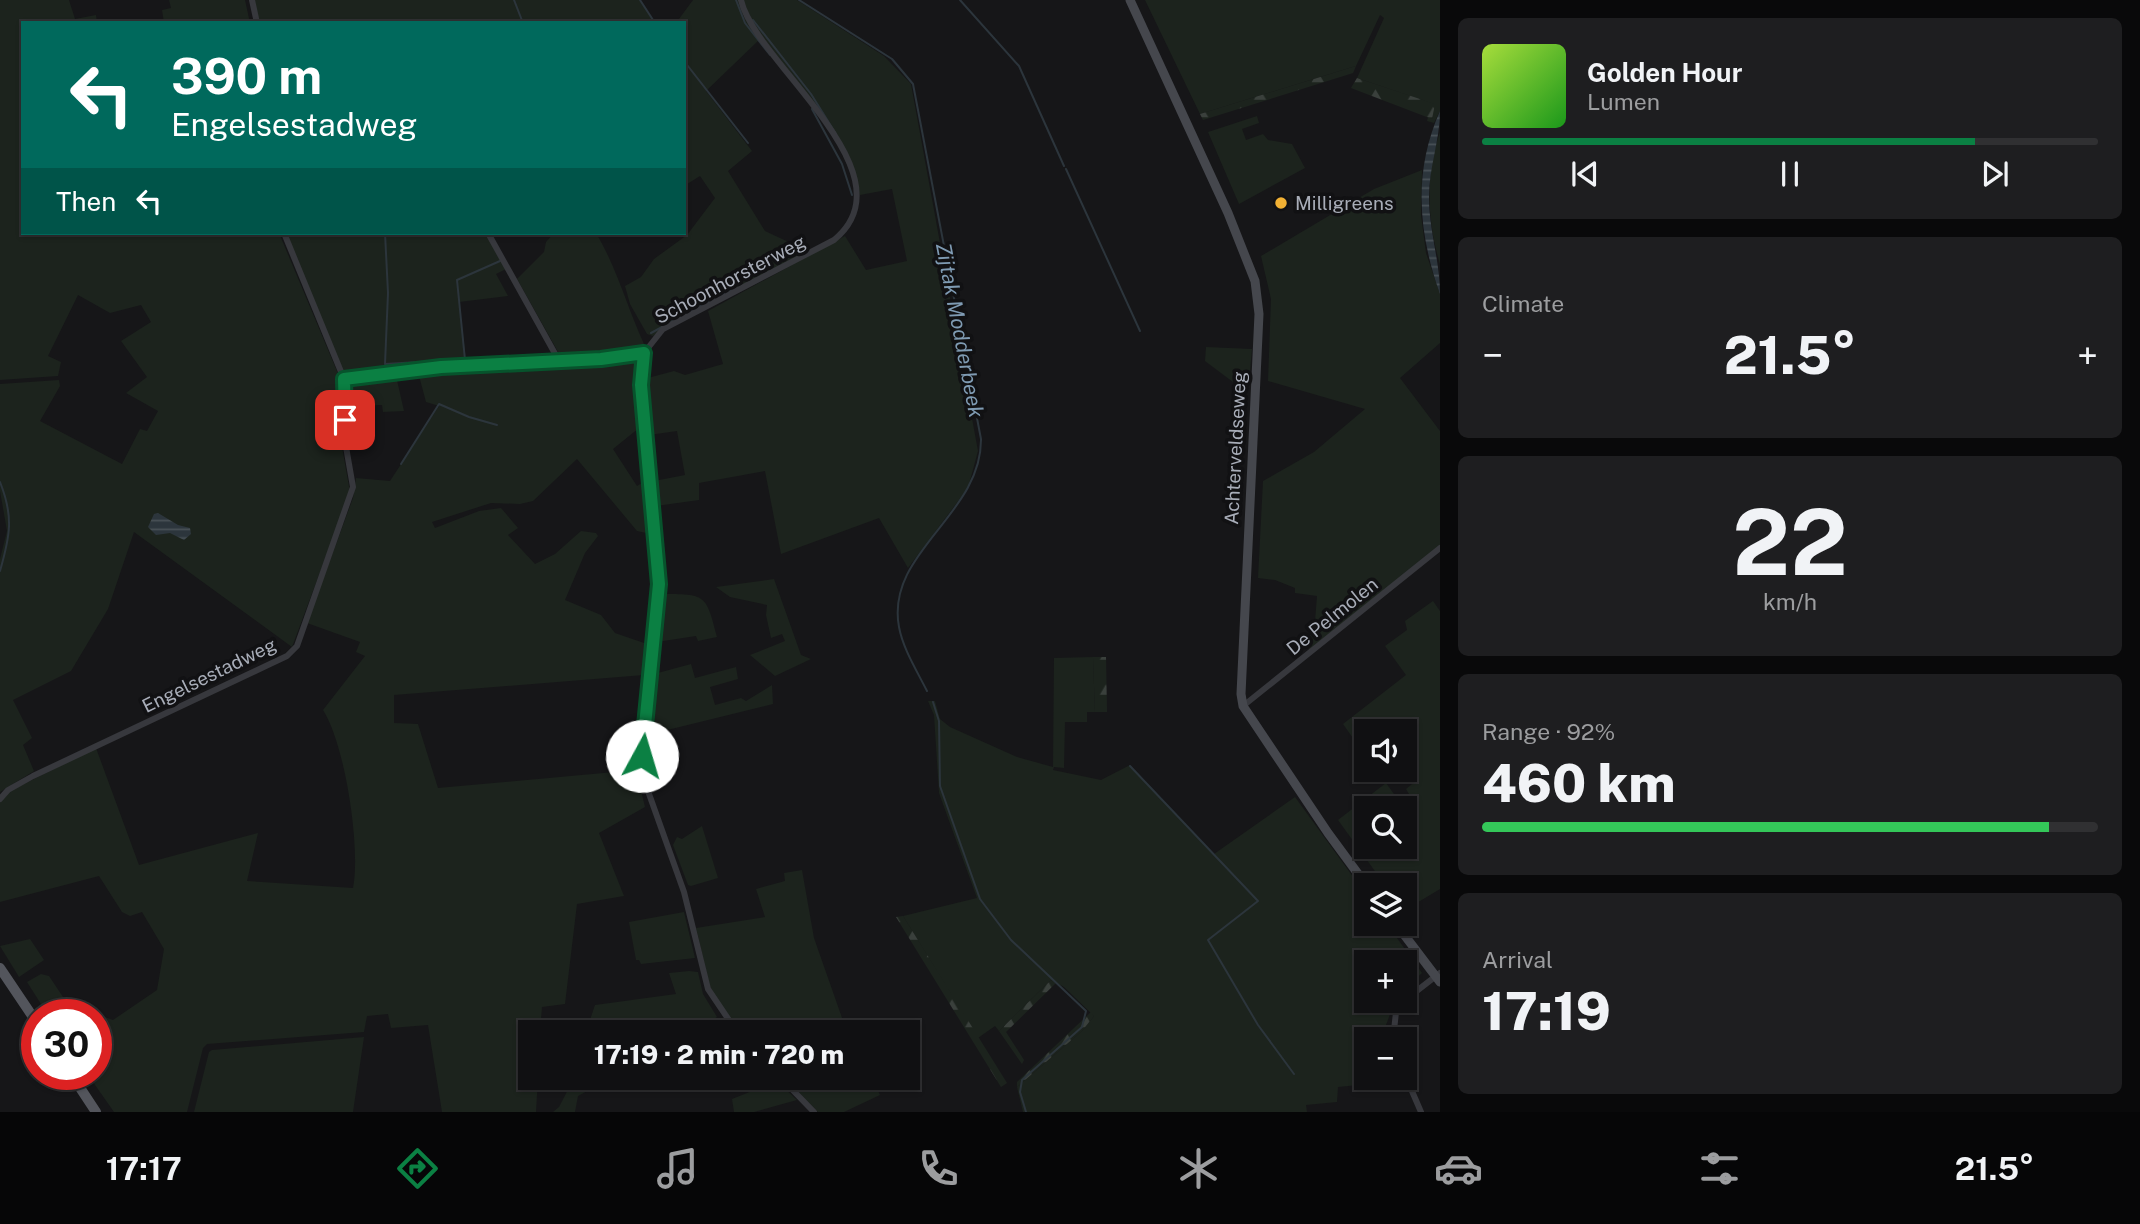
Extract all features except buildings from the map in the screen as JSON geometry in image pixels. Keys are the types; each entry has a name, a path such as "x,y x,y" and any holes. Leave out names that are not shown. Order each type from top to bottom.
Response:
{"main road":[{"path":"0,968 21,999"},
{"path":"82,1090 96,1112"}],"street":[{"path":"252,0 257,21"},
{"name":"Schoonhorsterweg","path":"644,353 663,329 834,240 849,226 856,212 858,199 853,179 829,127 810,97 751,23 740,0"},
{"name":"Achterveldseweg","path":"1130,0 1185,113 1255,281 1259,314 1241,681 1243,706"},
{"name":"Engelsestadweg","path":"0,799 8,789 33,776 279,660 297,646 353,487 345,441 344,379 285,235"},
{"path":"489,235 558,359"},
{"path":"344,379 441,367 558,359 601,359 644,353 642,396 659,584 643,777 684,892 708,989 729,1020"},
{"name":"De Pelmolen","path":"1243,706 1440,548"},
{"path":"1243,706 1358,873"},
{"path":"1406,936 1439,977 1417,992"},
{"path":"793,1090 814,1112"},
{"path":"1411,1090 1421,1112"}],"green space":[{"path":"0,0 69,0 75,19 96,15 97,21 21,21 21,235 280,235 339,376 342,447 350,492 292,647 134,532 108,609 71,671 13,700 32,738 23,745 34,771 0,792 0,559 7,531 0,491 0,384 59,380 60,386 40,421 122,464 140,429 147,431 158,411 126,393 147,377 121,341 151,322 141,305 110,313 78,295 48,356 61,362 58,376 0,380"},
{"path":"169,0 245,0 250,21 164,21 162,10 171,8"},
{"path":"254,0 640,0 654,21 259,21"},
{"path":"693,0 739,0 743,15 759,40 706,91 752,151 728,171 765,231 810,252 653,336 647,334 630,304 625,286 641,277 654,259 687,235 715,198 700,176 686,185 686,21 677,21"},
{"path":"743,0 797,0 884,56 911,84 978,451 968,488 908,568 879,518 781,554 765,471 699,483 699,500 656,506 654,481 685,475 677,431 649,435 644,379 674,371 685,375 723,364 708,311 845,236 866,270 907,261 892,189 860,195 830,125 753,24"},
{"path":"1145,0 1440,0 1440,111 1434,123 1427,121 1428,117 1432,119 1434,104 1357,78 1384,18 1380,15 1356,66 1200,114"},
{"path":"1356,66 1353,73 1203,120 1200,114"},
{"path":"1357,78 1435,104 1432,119 1351,88"},
{"path":"1257,116 1259,123 1242,129 1246,140 1263,134 1268,140 1292,144 1305,168 1239,204 1208,132"},
{"path":"1440,132 1440,264 1430,215 1430,181"},
{"path":"1422,170 1421,215 1426,253 1440,294 1440,343 1400,378 1440,431 1440,546 1309,650 1310,635 1314,634 1317,596 1295,593 1295,588 1275,580 1258,578 1263,481 1314,452 1365,409 1268,381 1271,299 1261,256 1374,189"},
{"path":"286,235 489,235 506,269 496,274 508,296 459,302 466,359 418,366 384,365 384,371 344,374"},
{"path":"552,235 597,235 644,344 641,350 624,354 561,357 517,279 544,252 546,242"},
{"path":"1206,347 1252,349 1249,382 1233,382 1205,361"},
{"path":"639,356 636,387 639,428 613,449 637,486 645,481 651,534 637,531 577,459 533,501 520,504 491,503 432,522 435,528 479,511 501,508 518,528 508,535 535,564 555,554 581,531 596,533 598,536 585,553 565,600 601,615 615,633 647,644 644,675 394,695 394,723 418,724 438,788 636,770 645,807 599,833 624,896 577,904 565,1004 542,1007 541,1020 518,1020 518,1090 537,1090 536,1112 442,1112 428,1025 391,1028 388,1014 367,1016 364,1032 207,1044 203,1048 187,1112 114,1112 99,1090 112,1090 112,1020 157,990 164,949 142,912 130,916 122,912 99,876 0,902 0,801 10,791 96,748 139,865 258,833 247,881 353,888 355,848 349,797 338,747 323,710 365,656 356,652 360,642 307,623 353,498 356,478 390,481 439,406 426,402 418,372 473,365 611,360"},
{"path":"396,376 404,411 383,412 382,405 346,406 345,384 349,381"},
{"path":"774,579 801,655 811,659 775,676 750,655 785,641 782,634 771,638 766,615 767,605 730,597 716,587"},
{"path":"661,594 696,596 702,599 710,612 717,637 698,641 696,636 657,642"},
{"path":"1433,601 1440,611 1440,889 1417,903 1417,873 1376,873 1366,859 1417,859 1417,796 1406,796 1409,794 1406,789 1417,782 1417,719 1354,719 1354,740 1343,724 1406,675 1385,646 1407,630 1405,621"},
{"path":"1093,657 1095,712 1087,712 1087,722 1065,722 1064,768 1054,767 1053,770 1101,780 1130,765 1214,854 1295,797 1354,878 1354,936 1396,936 1406,950 1354,950 1354,1013 1390,1013 1386,1027 1354,1027 1354,1085 1338,1087 1337,1102 1306,1105 1307,1112 1023,1112 1017,1087 1082,1031 1094,1016 1064,987 1051,980 999,1031 995,1026 978,1038 903,916 977,898 939,793 934,715 928,701 935,701 940,719 950,727 1017,757 1053,767 1054,658"},
{"path":"1093,657 1106,657 1107,712 1095,712"},
{"path":"691,664 695,678 736,667 738,679 710,687 715,705 741,698 746,701 772,685 773,704 647,735 654,674"},
{"path":"1386,783 1395,796 1369,796"},
{"path":"1354,808 1354,842 1338,820"},
{"path":"702,826 718,878 691,886 688,885 673,845 677,837 682,839"},
{"path":"802,870 814,938 843,1020 730,1020 712,995 696,928 765,917 756,889 785,881 784,873"},
{"path":"684,912 695,958 641,964 636,960 629,922"},
{"path":"903,916 1007,1083 1001,1087 896,917"},
{"path":"30,939 44,960 19,977 0,946"},
{"path":"698,972 703,994 717,1017 712,1020 590,1020 595,1005 676,994 669,973"},
{"path":"41,974 49,976 64,999 38,999 27,982"},
{"path":"1051,980 1056,983 1006,1032 1024,1060 1022,1064 999,1031"},
{"path":"1091,1012 1094,1016 1082,1031 1017,1087 1017,1082"},
{"path":"364,1037 353,1112 194,1112 209,1052 212,1050"},
{"path":"568,1090 589,1090 578,1096 575,1112 553,1112 559,1107"},
{"path":"754,1090 786,1090 797,1100 754,1112 734,1112 732,1099"},
{"path":"797,1090 878,1090 880,1095 844,1112 818,1112"}],"shaded area":[{"path":"1440,111 1429,197 1440,294 1423,225 1422,179 1431,134"},
{"path":"158,513 178,525 190,528 191,534 184,540 170,533 156,535 148,527 154,514"}],"waterway":[{"path":"514,0 522,21"},
{"path":"640,0 654,21"},
{"path":"736,0 745,23 770,55"},
{"name":"Zijtak Modderbeek","path":"799,0 892,59 913,84 981,439 977,466 967,490 919,555 906,577 899,601 901,635 927,691"},
{"path":"960,0 1019,66 1064,166"},
{"path":"753,20 811,94 836,134"},
{"path":"686,64 748,143"},
{"path":"812,109 842,164 852,195"},
{"path":"1066,169 1140,331"},
{"path":"385,235 388,293 385,364 452,360"},
{"path":"500,261 457,280 465,360 551,358"},
{"path":"651,333 734,288"},
{"path":"401,464 439,404 497,425"},
{"path":"0,482 9,516 0,571"},
{"name":"Zijtak Modderbeek","path":"933,702 939,721 940,786 980,899 1011,940 1086,1011 1082,1027 1022,1080 1020,1092 1026,1112"},
{"path":"1130,766 1258,901 1208,940 1258,1025 1294,1074"}],"place":[{"name":"Milligreens","path":"1281,203"}],"route":[{"path":"345,420 344,379 441,367 558,359 613,359 644,353 641,385 659,584 642,756"}]}
